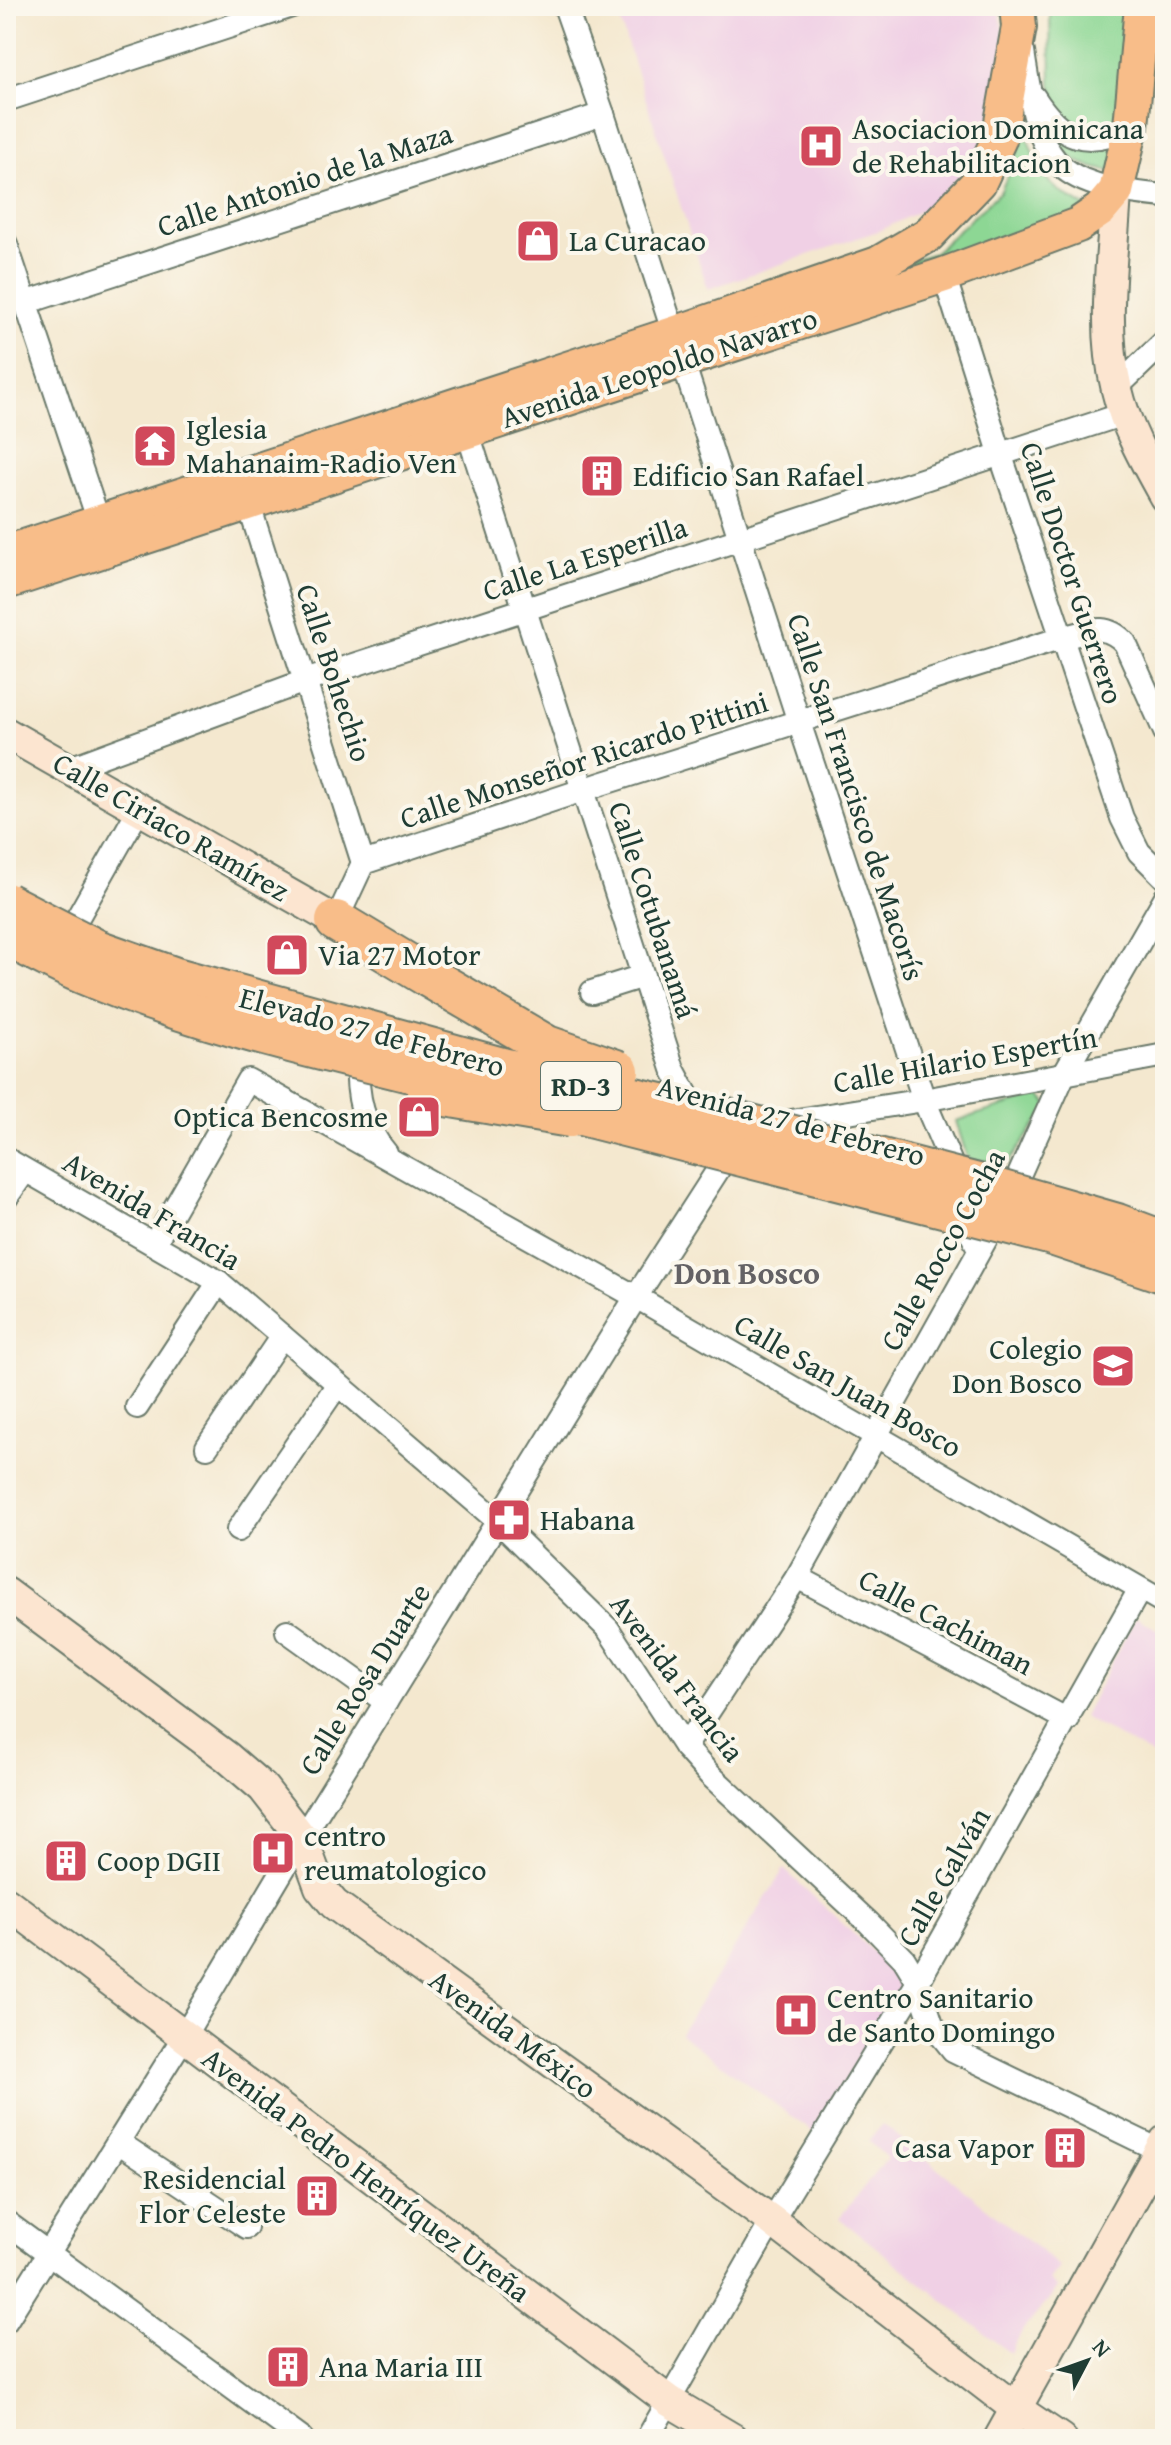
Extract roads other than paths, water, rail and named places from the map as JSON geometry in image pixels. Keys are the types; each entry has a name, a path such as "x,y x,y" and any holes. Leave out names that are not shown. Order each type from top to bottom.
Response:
{"highway":[{"name":"Elevado 27 de Febrero","path":"6,903 97,950 176,978 502,1068 964,1173 1165,1242"},
{"path":"336,921 547,1046 706,1099 736,1121"},
{"name":"Elevado 27 de Febrero","path":"6,935 79,972 184,1010 294,1043 1049,1234 1165,1273"},
{"path":"70,985 241,1063 306,1066 519,1110 626,1125"},
{"path":"964,1173 1046,1182 1165,1214"}],"main road":[{"path":"1142,6 1131,126 1116,191 1109,339 1120,401 1140,451 1165,497"},
{"name":"Avenida Leopoldo Navarro","path":"678,348 878,264 928,235 979,182 999,139 1018,16"},
{"name":"Avenida Leopoldo Navarro","path":"6,582 104,535 463,417 678,348 944,275 1078,225 1100,210 1116,191"},
{"name":"Avenida Leopoldo Navarro","path":"6,553 104,535 248,502 463,417"},
{"name":"Calle Ciriaco Ramírez","path":"6,733 336,921"},
{"name":"Avenida 27 de Febrero","path":"6,888 74,924 301,1002 638,1082 680,1082 791,1121 964,1173 1017,1182 1112,1207 1165,1225"},
{"name":"Avenida 27 de Febrero","path":"6,951 70,985 223,1030 358,1061 734,1161 979,1234 1101,1258 1165,1285"},
{"name":"Avenida México","path":"6,1593 227,1757 263,1788 302,1838 320,1887 334,1904 772,2221 1015,2408 1061,2439"},
{"name":"Avenida Pedro Henríquez Ureña","path":"6,1902 669,2401 733,2439"},
{"path":"999,2439 1163,2148"}],"street":[{"path":"6,100 292,6"},
{"name":"Calle San Francisco de Macorís","path":"565,6 603,114 924,1100 964,1173 979,1234"},
{"path":"1018,16 1029,89 1044,145 1058,165 1074,177 1116,191 1165,196"},
{"path":"1029,89 1044,113 1081,139 1099,140 1131,126"},
{"name":"Calle Antonio de la Maza","path":"25,303 603,114"},
{"path":"6,244 104,535"},
{"name":"Calle Doctor Guerrero","path":"944,275 1122,818 1139,852 1165,878"},
{"path":"1120,401 1165,341"},
{"name":"Calle La Esperilla","path":"67,769 305,681 1001,456 1120,401"},
{"name":"Calle Cotubanamá","path":"463,417 680,1082"},
{"name":"Calle Bohechio","path":"248,502 363,863"},
{"name":"Calle Monseñor Ricardo Pittini","path":"363,863 1062,638 1103,629 1115,632"},
{"name":"Calle Doctor Guerrero","path":"1115,632 1125,643 1165,732"},
{"path":"74,924 139,809"},
{"path":"363,863 336,921 365,929 638,1082"},
{"name":"Calle Rocco Cocha","path":"685,1747 797,1577 979,1234 1017,1182 1065,1072 1165,898"},
{"path":"592,992 643,976"},
{"name":"Calle Hilario Espertín","path":"791,1121 924,1100 1165,1055"},
{"path":"358,1061 360,1105 367,1125 378,1144 393,1160"},
{"path":"154,1244 241,1063"},
{"name":"Calle San Juan Bosco","path":"241,1063 393,1160 1165,1603"},
{"path":"680,1082 734,1161 791,1121"},
{"name":"Calle Rosa Duarte","path":"6,2321 183,2038 302,1838 636,1297 734,1161"},
{"path":"6,1198 16,1165"},
{"name":"Avenida Francia","path":"16,1165 219,1282 499,1522 608,1629 685,1747 710,1775 904,1959 918,1982 932,2024 953,2050 1163,2148"},
{"path":"137,1407 219,1282"},
{"path":"207,1447 282,1336"},
{"path":"238,1530 338,1384"},
{"name":"Calle Cachiman","path":"797,1577 1068,1720"},
{"name":"Calle Galván","path":"647,2439 772,2221 918,1982 1140,1589"},
{"path":"287,1631 386,1702"},
{"path":"118,2142 246,2227"},
{"path":"6,2222 302,2439"}],"place":[{"name":"Asociacion Dominicana de Rehabilitacion","path":"821,146"},
{"name":"La Curacao","path":"538,241"},
{"name":"Iglesia Mahanaim-Radio Ven","path":"155,446"},
{"name":"Edificio San Rafael","path":"602,476"},
{"name":"Via 27 Motor","path":"287,955"},
{"name":"Optica Bencosme","path":"419,1117"},
{"name":"Colegio Don Bosco","path":"1113,1366"},
{"name":"Habana","path":"509,1520"},
{"name":"centro reumatologico","path":"273,1853"},
{"name":"Coop DGII","path":"66,1861"},
{"name":"Centro Sanitario de Santo Domingo","path":"796,2015"},
{"name":"Casa Vapor","path":"1065,2148"},
{"name":"Residencial Flor Celeste","path":"317,2196"},
{"name":"Ana Maria III","path":"288,2367"}],"district":[{"name":"Don Bosco","path":"747,1273"}]}
